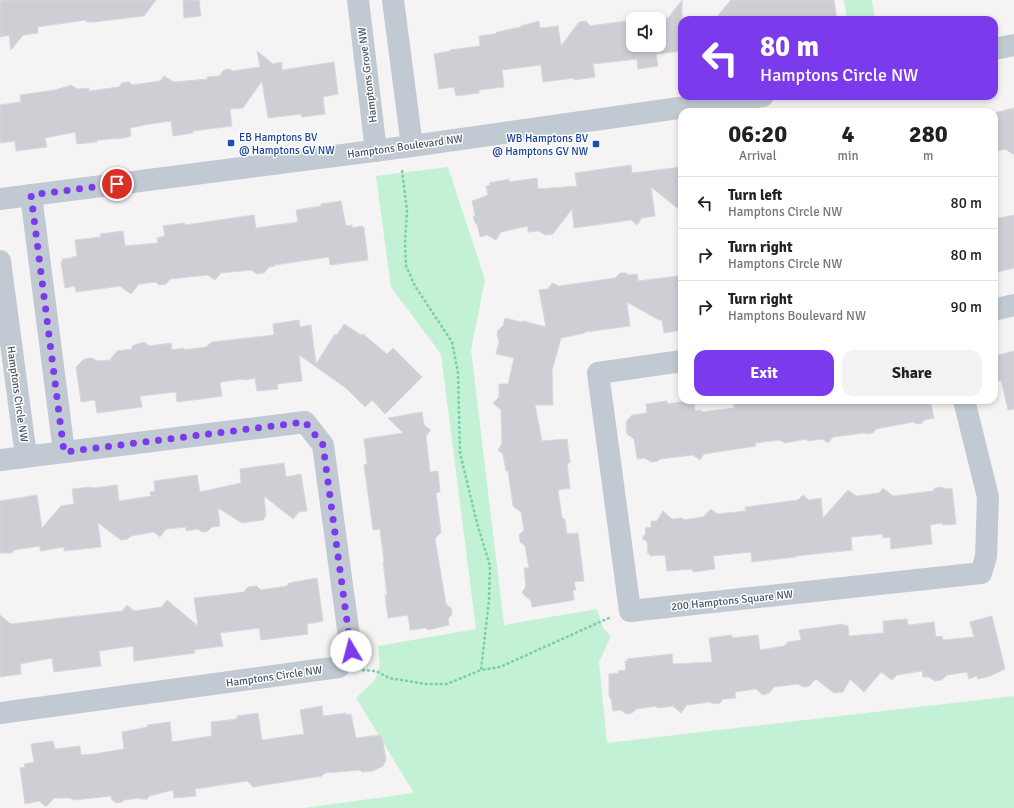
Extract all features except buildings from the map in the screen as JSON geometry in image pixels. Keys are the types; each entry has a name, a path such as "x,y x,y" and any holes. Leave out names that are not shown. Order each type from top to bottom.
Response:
{"street":[{"name":"Hamptons Grove NW","path":"358,0 376,151"},
{"path":"393,0 412,146"},
{"path":"998,48 1014,44"},
{"name":"Hamptons Boulevard NW","path":"679,108 735,100"},
{"name":"Hamptons Boulevard NW","path":"0,199 376,151 678,108"},
{"path":"31,195 64,452"},
{"name":"Hamptons Circle NW","path":"0,261 26,456"},
{"path":"998,309 1014,305"},
{"path":"630,610 598,373 678,362"},
{"name":"200 Hamptons Square NW","path":"630,610 981,573 986,557 988,497 965,404"},
{"name":"Hamptons Circle NW","path":"0,460 305,422 323,445 351,651 339,667 0,713"}],"path":[{"path":"402,170 407,211 405,242 406,266 415,286 452,342 458,373 460,453 477,522 490,566 489,600 481,670"},
{"path":"339,667 376,671 389,678 426,684 447,684 481,670 500,667 603,620 630,610"}],"green space":[{"path":"844,0 872,0 874,16 846,16"},
{"path":"448,167 485,280 471,350 504,625 597,609 603,628 611,636 599,662 607,743 1014,696 1014,808 304,808 414,793 356,698 375,680 380,666 378,646 476,629 441,354 391,287 376,176"}],"place":[{"name":"EB Hamptons BV @ Hamptons GV NW","path":"231,143"},
{"name":"WB Hamptons BV @ Hamptons GV NW","path":"596,144"}],"route":[{"path":"117,184 31,195 64,452 305,422 323,445 351,651"}]}
